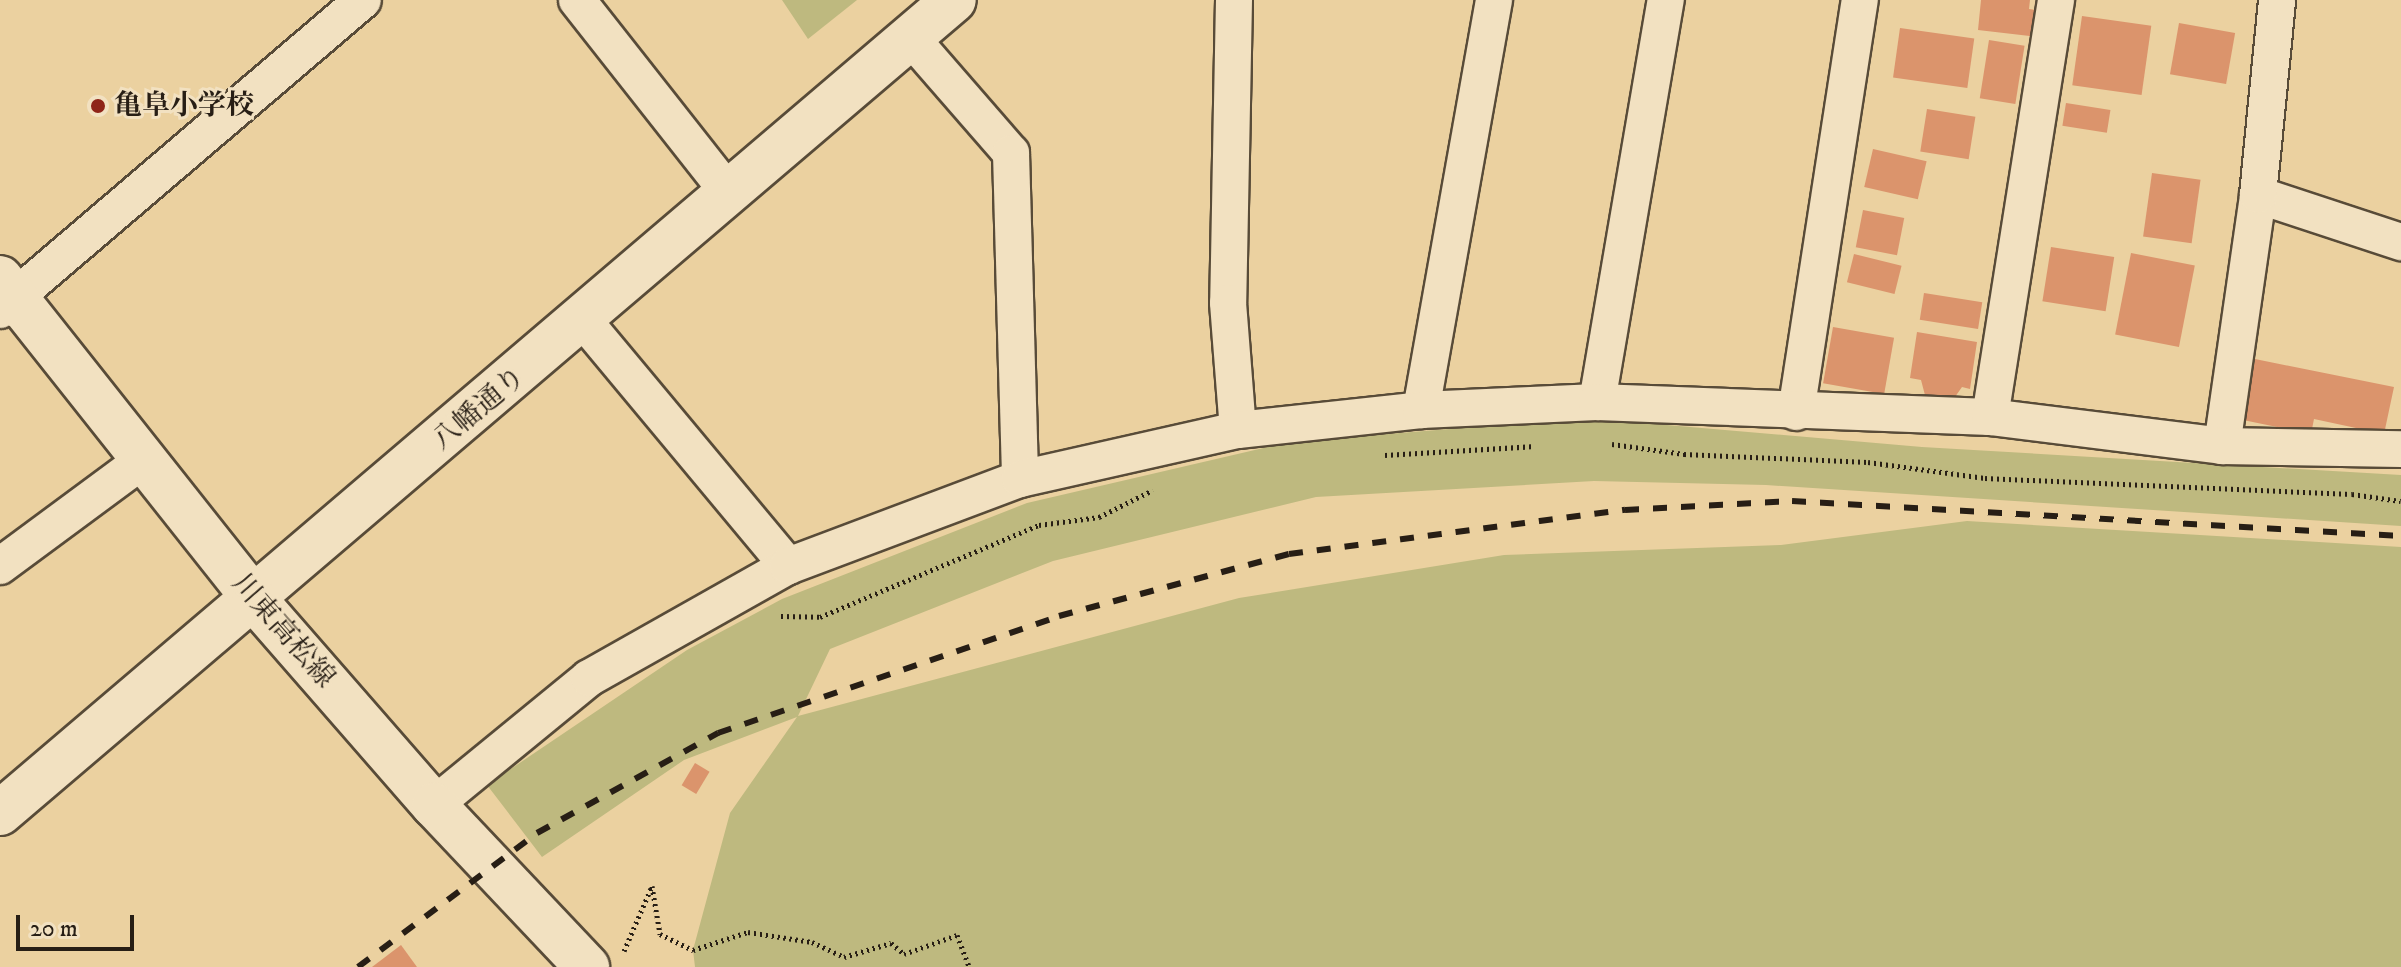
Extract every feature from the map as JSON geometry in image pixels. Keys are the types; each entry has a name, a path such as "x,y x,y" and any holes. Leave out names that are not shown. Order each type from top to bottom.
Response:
{"street":[{"path":"6,296 363,0"},
{"path":"577,0 729,193"},
{"name":"八幡通り","path":"0,813 584,321 954,0"},
{"path":"1234,0 1228,303 1238,430"},
{"path":"1421,410 1494,0"},
{"path":"1597,402 1666,0"},
{"path":"1796,412 1860,0"},
{"path":"1990,417 2056,0"},
{"path":"2222,446 2258,195 2277,0"},
{"path":"911,38 1011,153 1020,479"},
{"path":"2258,195 2401,242"},
{"name":"川東高松線","path":"6,296 254,599 575,964"},
{"path":"584,321 788,566"},
{"path":"434,805 589,678 788,566 1020,479 1238,430 1421,410 1597,402 1796,412 1990,417 2222,446 2401,449"},
{"path":"0,566 142,461"}],"path":[{"path":"1602,442 1684,454 1868,462 1985,478 2352,494 2401,501"},
{"path":"1369,456 1546,445"},
{"path":"772,619 786,614 820,617 1039,525 1099,517 1156,489"},
{"path":"620,967 632,923 652,886 660,934 693,950 748,932 812,942 844,957 891,943 904,954 957,935 969,967"}],"shaded area":[{"path":"782,0 857,0 808,39"},
{"path":"1586,418 1922,447 2401,475 2401,526 1766,485 1594,481 1316,497 1053,561 830,649 798,716 1239,598 1504,555 1781,545 1967,521 2401,547 2401,967 695,967 693,950 730,813 797,717 684,760 542,857 487,785 687,650 782,599 1027,503 1289,442"}],"building":[{"path":"1981,0 2030,0 2029,9 2042,11 2038,37 1978,30"},
{"path":"2082,16 2151,26 2142,95 2072,85"},
{"path":"2179,23 2235,33 2226,84 2170,74"},
{"path":"1900,28 1974,38 1967,88 1893,78"},
{"path":"1989,40 2025,46 2015,104 1980,98"},
{"path":"2066,103 2110,110 2107,133 2062,126"},
{"path":"1927,109 1975,117 1969,159 1920,151"},
{"path":"1873,149 1927,161 1918,199 1864,187"},
{"path":"2152,173 2201,180 2192,243 2143,236"},
{"path":"1863,210 1904,218 1897,255 1856,247"},
{"path":"2051,247 2114,257 2106,311 2042,301"},
{"path":"2131,253 2195,265 2179,347 2115,334"},
{"path":"1854,254 1902,266 1895,294 1847,282"},
{"path":"1924,293 1982,302 1978,329 1920,320"},
{"path":"1833,327 1894,338 1884,394 1823,383"},
{"path":"1917,332 1977,342 1970,389 1962,387 1950,404 1926,399 1921,380 1910,378"},
{"path":"2255,359 2394,387 2384,434 2314,419 2311,434 2243,420"},
{"path":"695,763 710,772 696,794 682,785"},
{"path":"401,945 417,967 372,967"}],"railway":[{"path":"358,967 537,833 718,733 1059,616 1289,554 1625,510 1792,501 2401,536"}],"place":[{"name":"亀阜小学校","path":"98,106"}]}
